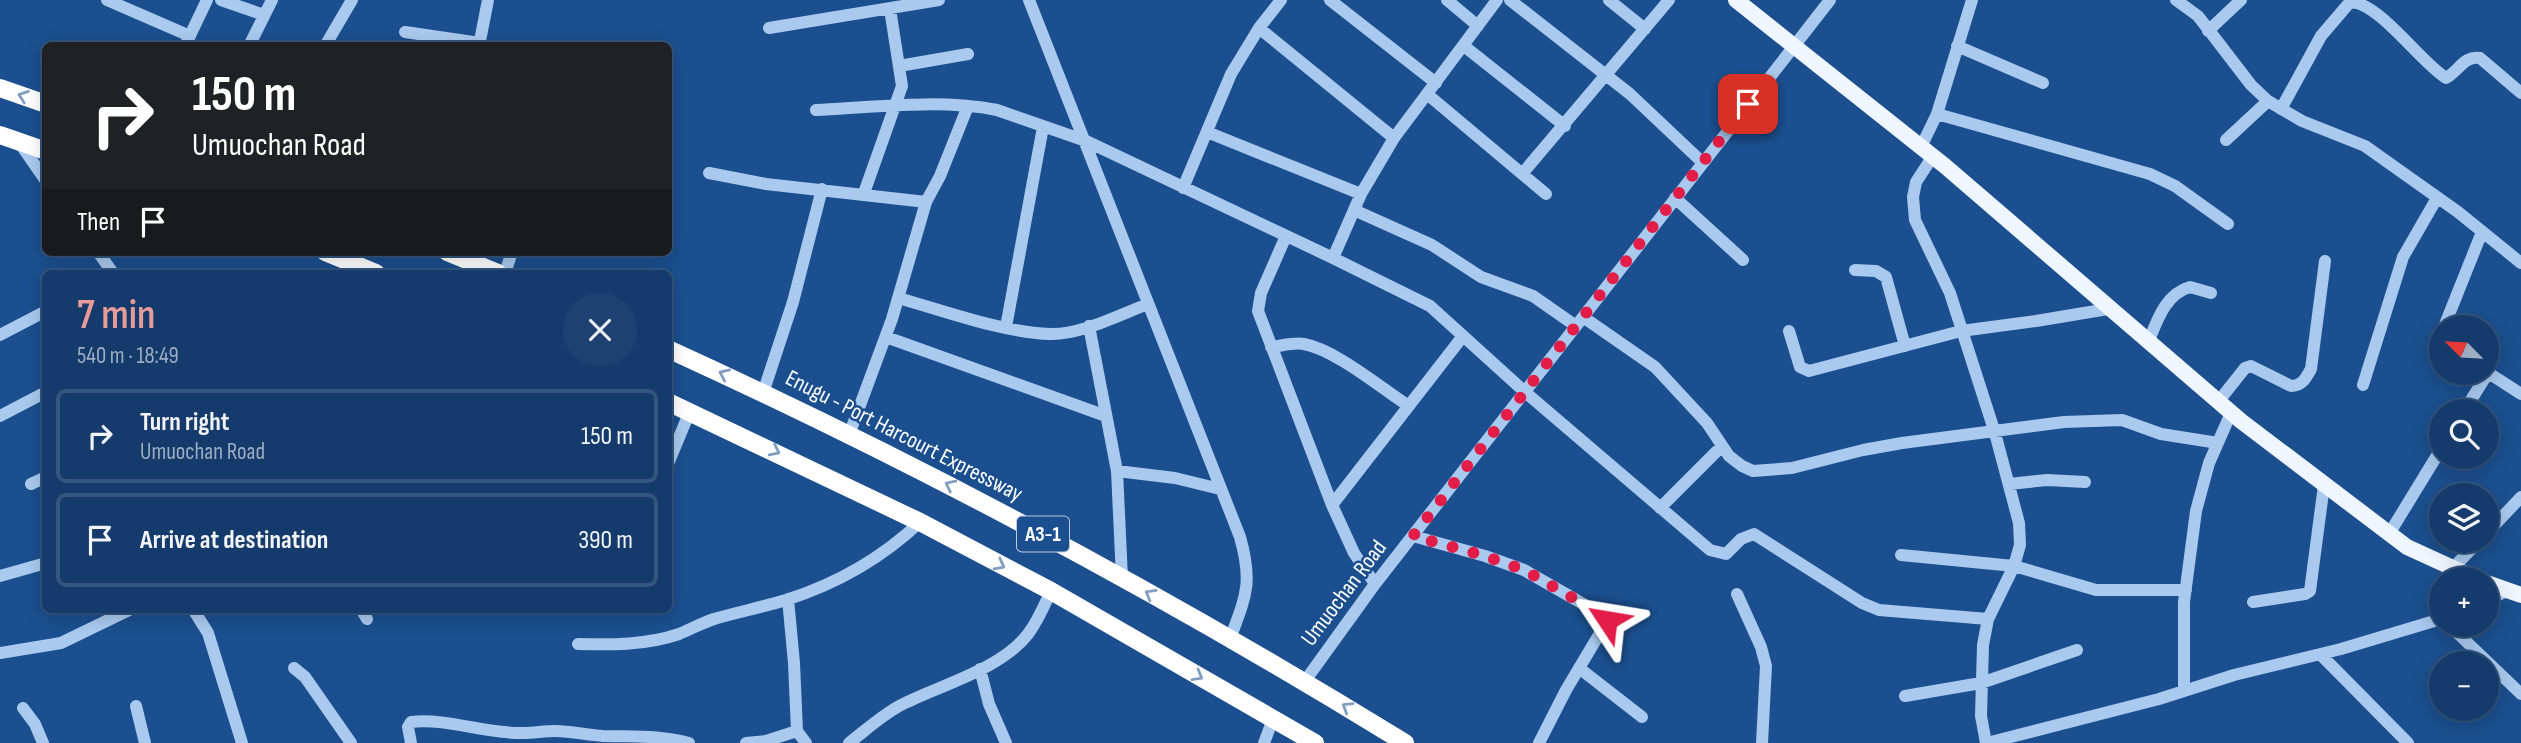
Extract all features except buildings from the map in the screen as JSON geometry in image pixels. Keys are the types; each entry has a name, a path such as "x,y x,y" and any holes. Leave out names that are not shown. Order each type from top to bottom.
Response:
{"highway":[{"path":"0,88 42,103"},
{"path":"0,135 42,150"},
{"path":"335,256 369,270"},
{"path":"457,256 491,270"},
{"name":"Enugu - Port Harcourt Expressway","path":"672,351 1007,514 1305,681 1405,743"},
{"name":"A3-1","path":"672,403 920,522 1051,592 1315,743"}],"main road":[{"path":"1736,0 1927,152 2231,413 2407,547 2450,567"}],"street":[{"path":"107,0 187,41 207,0"},
{"path":"221,0 264,15"},
{"path":"251,42 272,0"},
{"path":"327,42 352,0"},
{"path":"480,42 488,0"},
{"path":"769,29 934,0"},
{"path":"1030,0 1240,537 1248,571 1246,595 1230,639"},
{"path":"1183,188 1231,75 1259,28 1281,0"},
{"path":"1330,0 1436,83"},
{"path":"1447,0 1478,26"},
{"path":"1333,258 1361,194 1394,138 1497,0"},
{"path":"1510,0 1607,75 1702,162"},
{"path":"1609,0 1645,29"},
{"path":"1522,174 1669,0"},
{"name":"Umuochan Road","path":"1305,681 1375,584 1830,0"},
{"path":"1972,0 1916,182 1913,209 1915,220 1950,293 1995,433 2019,523 2020,545 2014,566 1988,619 1983,645 1981,716 1987,743 2429,622"},
{"path":"2176,0 2190,9 2251,85 2268,100 2302,121 2365,146 2521,263"},
{"path":"2208,31 2241,0"},
{"path":"2281,109 2321,36 2350,2 2362,4 2385,20 2446,78 2466,61 2474,57 2480,58 2521,93"},
{"path":"864,193 902,86 890,9"},
{"path":"1259,28 1394,138"},
{"path":"405,32 433,41"},
{"path":"1464,46 1564,126"},
{"path":"1957,46 2043,83"},
{"path":"899,66 968,54"},
{"path":"1427,94 1546,194"},
{"path":"2226,140 2268,100"},
{"path":"849,435 886,337 926,202 940,176 968,106"},
{"path":"816,110 968,106 998,110 1086,141 1430,306 1525,392 1710,550 1726,554 1747,535 1759,536 1862,603 1879,610 1988,619"},
{"path":"1937,114 2150,173 2175,186 2228,224"},
{"path":"1006,327 1043,127"},
{"path":"1207,132 1361,194"},
{"path":"19,142 42,175"},
{"path":"709,173 766,184 926,202"},
{"path":"763,393 793,302 822,189"},
{"path":"1675,198 1743,260"},
{"path":"2363,385 2403,257 2437,198"},
{"path":"1354,210 1432,245 1481,277 1533,296 1655,367 1707,423 1729,456 1754,471 1792,468 1902,443 2064,422 2117,420 2161,434 2218,443"},
{"path":"2449,315 2483,232"},
{"path":"1286,236 1258,303 1258,312 1332,505 1354,553 1375,584"},
{"path":"2218,402 2245,368 2251,366 2291,386 2298,386 2305,380 2311,369 2325,261"},
{"path":"1856,270 1876,271 1886,277 1905,346"},
{"path":"2148,343 2163,308 2175,295 2190,287 2211,293"},
{"path":"898,298 1006,327 1052,334 1089,326 1148,304"},
{"path":"1789,331 1800,367 1809,371 1961,331 2108,309"},
{"path":"0,335 42,313"},
{"path":"1089,326 1117,471 1122,578"},
{"path":"1332,505 1463,336"},
{"path":"886,337 1106,416"},
{"path":"1271,347 1301,344 1316,348 1409,406"},
{"path":"2499,380 2521,394"},
{"path":"0,416 42,393"},
{"path":"672,454 690,411"},
{"path":"2184,691 2186,590 2196,511 2209,463 2231,413"},
{"path":"1660,508 1723,446"},
{"path":"2389,534 2429,469"},
{"path":"1117,471 1175,478 1220,489"},
{"path":"31,484 42,479"},
{"path":"2009,484 2047,480 2085,482"},
{"path":"2253,602 2310,591 2324,485"},
{"path":"2499,520 2521,497"},
{"path":"578,644 618,645 647,641 678,634 713,620 788,599 850,573 900,541 920,522"},
{"path":"1413,536 1524,570 1606,617 1606,623 1578,668 1539,743"},
{"path":"2453,567 2467,553"},
{"path":"1902,555 2014,566 2096,590 2186,590"},
{"path":"0,576 42,564"},
{"path":"849,743 903,704 980,669 1026,637 1038,620 1051,592"},
{"path":"1737,594 1766,666 1762,743"},
{"path":"788,599 797,731 806,743"},
{"path":"0,653 61,643 123,613"},
{"path":"196,613 208,633 242,743"},
{"path":"2462,637 2521,694"},
{"path":"1905,696 1981,682 2077,650"},
{"path":"2320,654 2409,743"},
{"path":"294,668 305,677 351,743"},
{"path":"1578,668 1642,717"},
{"path":"980,669 989,704 1006,743"},
{"path":"135,706 145,743"},
{"path":"23,708 35,724 43,743"},
{"path":"1264,743 1273,719"},
{"path":"411,743 408,727 411,722 451,722 481,729 522,733 552,731 604,736 664,736 689,743"},
{"path":"746,743 766,741 797,731"}],"route":[{"path":"1607,620 1524,570 1413,536 1748,104"}]}
